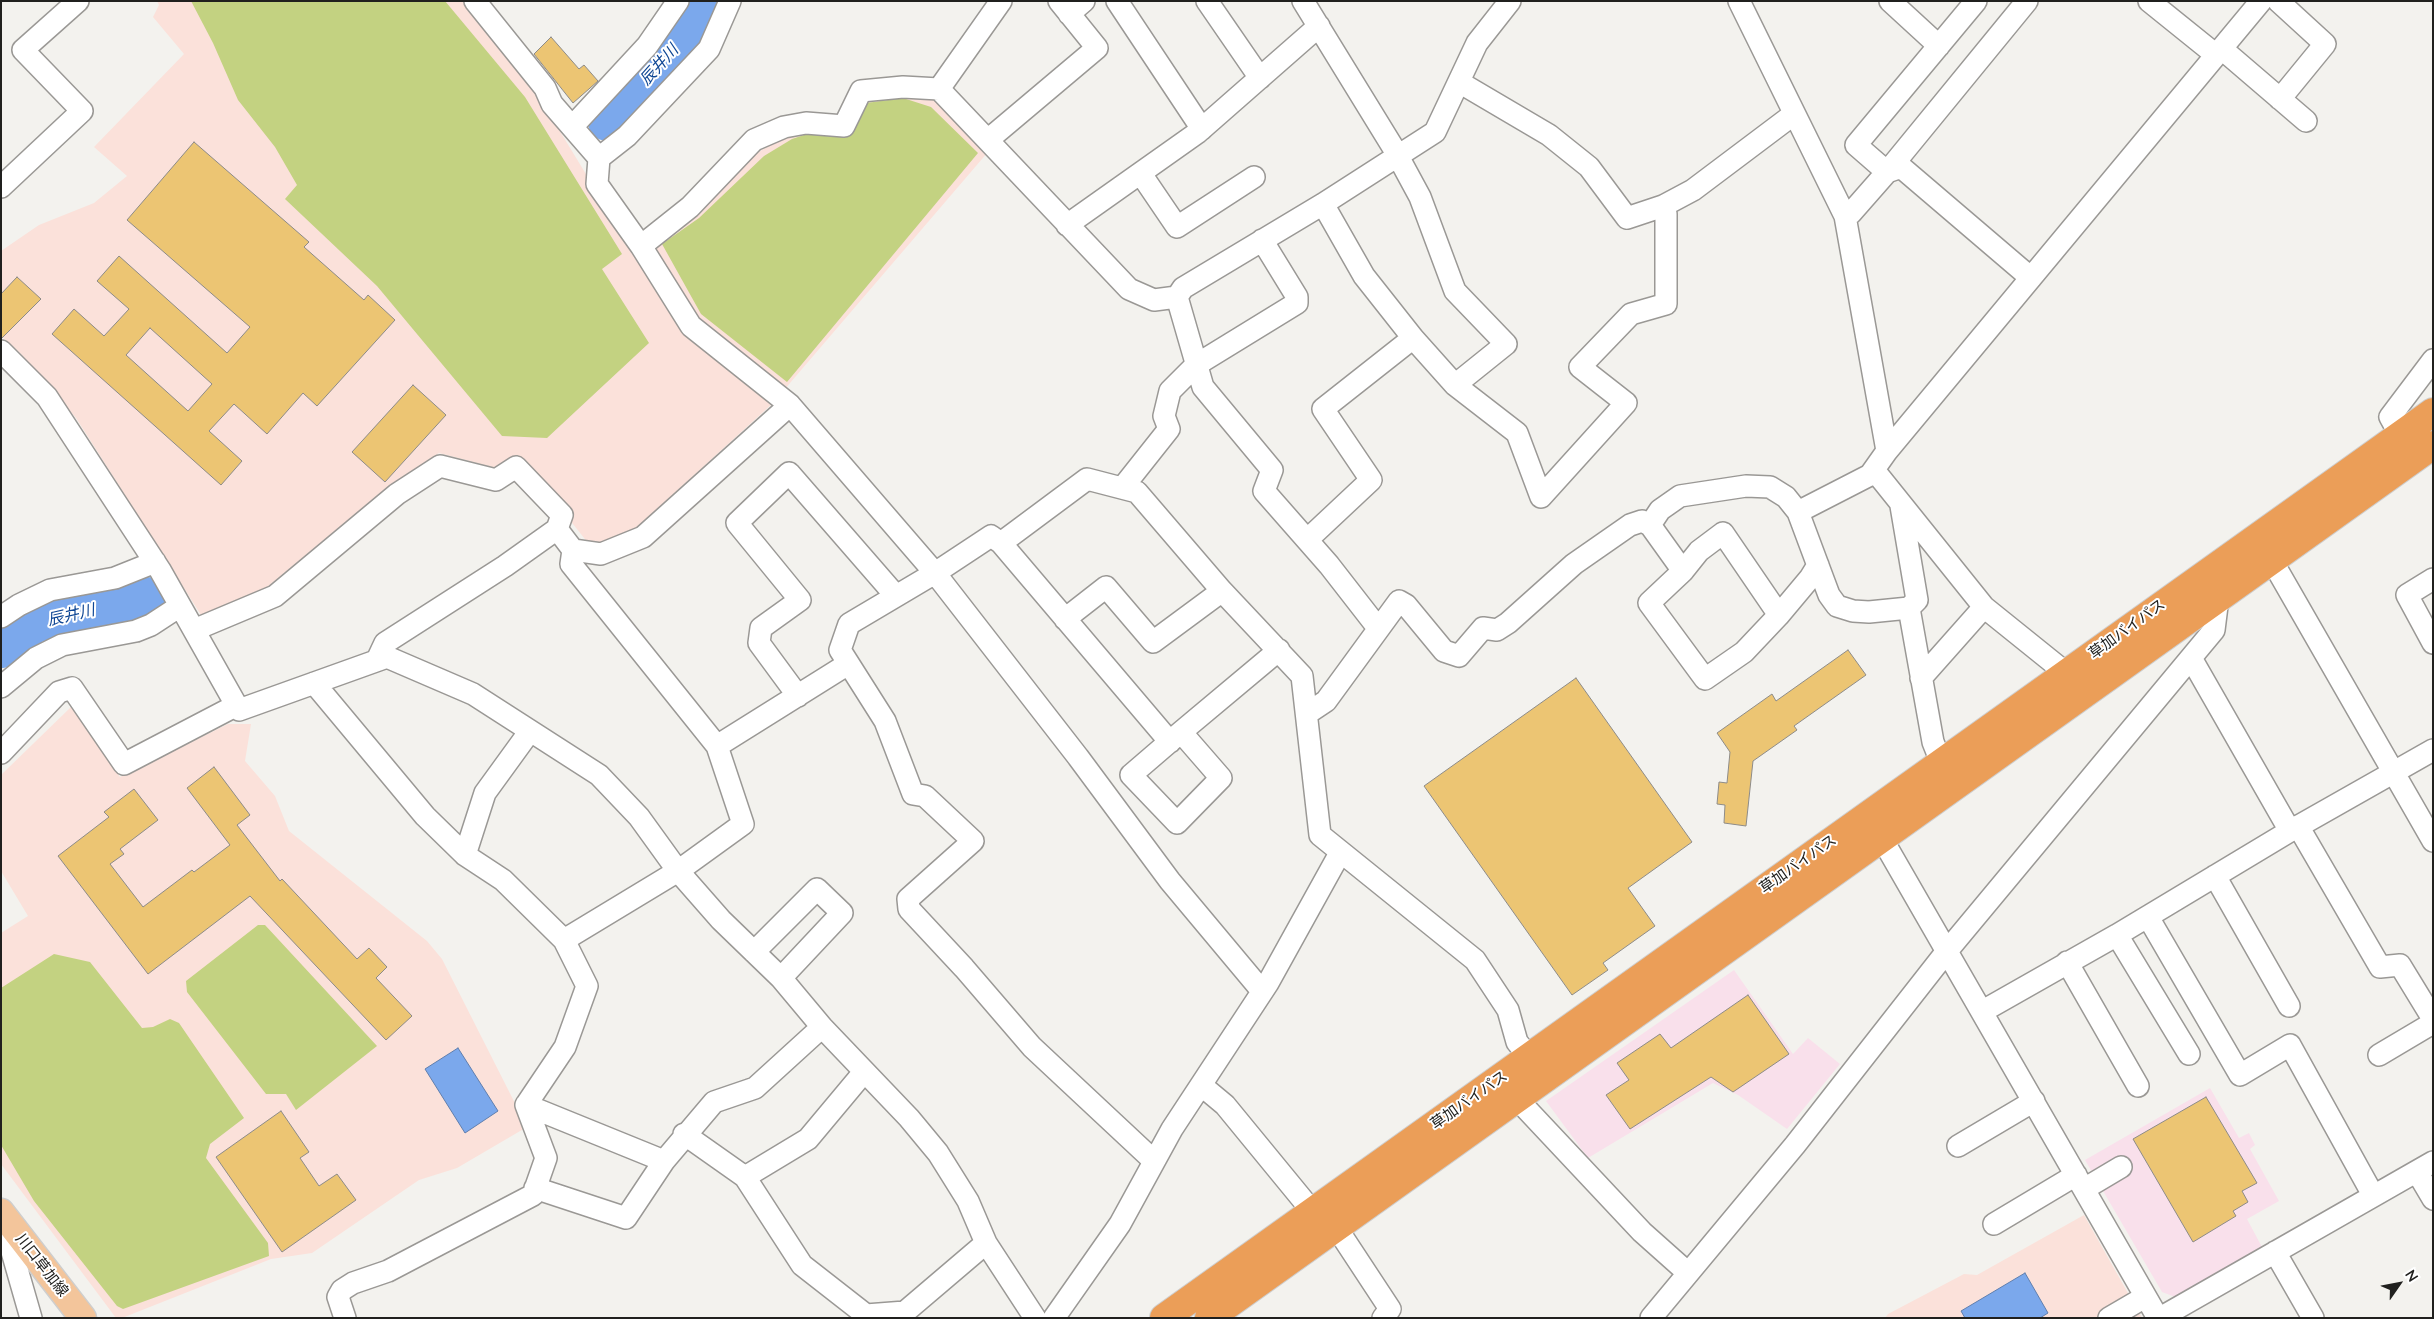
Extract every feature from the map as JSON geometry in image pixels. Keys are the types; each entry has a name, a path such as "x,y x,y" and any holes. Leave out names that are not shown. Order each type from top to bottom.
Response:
{"highway":[{"name":"草加バイパス","path":"1164,1318 2433,412"},
{"name":"草加バイパス","path":"1209,1318 1518,1100 1881,837 2433,445"}],"main road":[{"name":"川口草加線","path":"1,1212 83,1318"}],"street":[{"path":"1,187 82,111 23,50 78,1"},
{"path":"475,1 545,88 552,104 599,158 597,184 641,246 691,326 790,405 935,573 1078,757 1170,881 1262,992"},
{"path":"572,127 647,46 678,1"},
{"path":"599,158 627,136 709,49 730,1"},
{"path":"939,89 1001,1"},
{"path":"1117,1 1202,129"},
{"path":"1206,1 1260,78"},
{"path":"1303,1 1398,157 1420,197 1455,291 1506,344 1455,385"},
{"path":"641,246 690,207 754,140 784,128 806,123 844,126 861,91 904,87 939,89 989,139 1067,225 1129,289 1154,300 1177,297 1183,288 1323,204 1436,132 1476,43 1510,1"},
{"path":"1739,1 1845,216 1887,451"},
{"path":"1890,1 1939,46"},
{"path":"1887,172 1856,145 1976,1"},
{"path":"1845,216 1851,213 1887,172 2027,1"},
{"path":"2149,1 2219,52 2306,121"},
{"path":"1798,512 1870,475 1887,451 2261,1"},
{"path":"2278,1 2325,44 2280,99"},
{"path":"989,139 1097,48 1071,5"},
{"path":"1067,225 1202,129 1319,26"},
{"path":"1458,82 1549,135 1589,167 1627,218 1663,206 1693,190 1794,114"},
{"path":"1887,172 1901,167 2031,278"},
{"path":"1141,174 1177,227 1254,177"},
{"path":"1323,204 1364,276 1413,338 1455,385 1517,433 1541,497 1626,403 1580,366 1631,314 1666,304 1666,214 1663,206"},
{"path":"1123,487 1169,429 1164,416 1170,391 1196,365 1297,303 1297,297 1262,240"},
{"path":"1177,297 1203,386 1272,470 1264,491 1307,540 1378,628"},
{"path":"1307,540 1371,480 1323,409 1413,338"},
{"path":"1,351 47,397 155,562 239,710 387,657 473,694 599,776 639,817 678,871 721,920 781,978 822,1026 938,1153 968,1201 986,1243 1035,1318"},
{"path":"2400,435 2390,417 2433,360"},
{"path":"556,529 573,550 601,554 643,537 790,405"},
{"path":"194,630 275,596 397,494 440,466 496,480 516,467 562,515 556,529 505,566 385,643 377,660"},
{"path":"1874,470 1984,607 2066,673"},
{"path":"798,696 759,643 762,628 800,600 737,524 789,473 896,596"},
{"path":"1002,543 1086,480 1123,487 1137,492 1222,591 1302,676 1308,713 1320,836 1340,854 1475,960 1508,1010 1517,1042 1547,1078"},
{"path":"1650,525 1660,510 1680,496 1746,486 1770,487 1786,497 1798,512 1829,595 1837,606 1852,612 1869,612 1909,608 1917,600 1900,504"},
{"path":"1308,713 1326,701 1399,601 1406,605 1444,651 1459,656 1483,628 1497,630 1508,623 1574,564 1630,525 1642,521 1650,525 1683,572"},
{"path":"1779,615 1723,533 1699,551 1683,572 1649,603 1705,679 1744,652 1779,615 1810,578 1818,565"},
{"path":"1154,1161 1032,1047 964,968 909,909 908,899 973,841 925,796 913,794 885,721 840,650 849,624 935,573 991,536 1002,543 1065,618 1175,737 1279,650"},
{"path":"564,940 678,871 743,824 717,746 570,564 573,550"},
{"path":"2271,560 2433,841"},
{"path":"1,617 19,605 50,590 115,578 155,562"},
{"path":"2433,579 2407,595 2433,643"},
{"path":"1065,618 1106,587 1152,642 1222,591"},
{"path":"1651,1318 1795,1145 1946,951 2214,630 2218,598"},
{"path":"1,687 36,658 62,645 136,631 151,625 180,606"},
{"path":"1922,678 1984,607"},
{"path":"1909,608 1933,742 1941,762"},
{"path":"2191,658 2380,967 2400,965 2433,1021 2379,1055"},
{"path":"717,746 848,664"},
{"path":"314,683 426,816 465,855 503,880 564,940 587,986 565,1047 526,1105"},
{"path":"1,753 59,692 72,688 124,764 237,706"},
{"path":"465,855 485,792 530,731"},
{"path":"1983,1011 2117,935 2392,772 2433,750"},
{"path":"1881,837 1946,951 1983,1011 2145,1297 2159,1318 2245,1259 2275,1252 2425,1167 2433,1199"},
{"path":"1054,1318 1120,1224 1172,1129 1262,992 1340,854"},
{"path":"2215,876 2289,1006"},
{"path":"754,952 817,889 842,913 781,978"},
{"path":"2148,916 2240,1075 2290,1046 2374,1195"},
{"path":"2117,935 2189,1054"},
{"path":"2067,962 2138,1086"},
{"path":"536,1188 626,1218 684,1134 714,1102 755,1088 822,1026"},
{"path":"745,1177 808,1139 864,1072"},
{"path":"1201,1085 1225,1105 1312,1211"},
{"path":"1518,1100 1642,1232 1688,1273"},
{"path":"1958,1146 2034,1101"},
{"path":"526,1105 664,1161"},
{"path":"345,1318 338,1297 342,1290 353,1283 388,1271 533,1195 546,1158 526,1105"},
{"path":"684,1134 745,1177 802,1265 866,1315 907,1315 986,1243"},
{"path":"1994,1224 2080,1182 2122,1167"},
{"path":"1,1216 31,1318"},
{"path":"1336,1227 1390,1309 1383,1318"},
{"path":"2275,1252 2313,1318"},
{"path":"2109,1318 2145,1297"}],"shaded area":[{"path":"157,1 467,1 533,87 637,258 695,214 757,153 787,134 847,132 864,101 903,94 933,98 952,113 988,152 772,404 635,529 605,542 588,543 569,519 572,512 514,456 496,468 439,453 390,485 266,588 201,615 76,418 20,353 1,336 1,251 39,225 94,203 127,176 94,147 184,54 153,17 159,5"},
{"path":"71,707 120,777 228,724 251,724 245,761 275,796 289,831 427,941 442,959 527,1127 457,1168 419,1180 312,1253 271,1259 122,1318 116,1318 1,1164 1,933 28,916 1,871 1,775"},
{"path":"1734,970 1793,1054 1808,1038 1840,1064 1787,1129 1738,1095 1713,1083 1588,1158 1546,1101"},
{"path":"2210,1088 2239,1138 2249,1133 2255,1145 2250,1149 2279,1201 2247,1219 2263,1249 2178,1298 2162,1292 2085,1160"},
{"path":"2084,1215 2142,1318 1885,1318 1888,1314 1964,1274 1977,1275"}],"green space":[{"path":"191,1 445,1 525,97 622,254 602,269 649,343 547,438 502,436 377,286 285,199 297,185 275,147 238,100 213,43"},
{"path":"903,98 931,107 978,153 787,382 701,314 662,244 699,218 764,156 792,139 810,133 866,103"},
{"path":"258,925 265,925 377,1046 296,1110 286,1094 266,1094 187,992 186,981"},
{"path":"54,954 90,962 142,1028 153,1027 170,1019 179,1023 244,1118 210,1144 206,1158 268,1243 269,1256 123,1309 117,1306 34,1201 1,1145 1,988"}],"water":[{"path":"458,1048 498,1111 465,1133 425,1069"},
{"path":"2025,1273 2048,1313 2040,1318 1965,1318 1961,1311"}],"building":[{"path":"551,37 579,69 584,65 598,81 573,103 534,54"},
{"path":"194,142 309,242 304,247 364,300 368,295 395,320 317,406 303,393 267,434 234,404 209,431 242,461 221,485 52,334 74,309 104,336 129,309 97,281 119,256 227,353 250,327 127,220","holes":["150,328 212,384 188,411 126,355"]},
{"path":"17,277 41,299 1,339 1,294"},
{"path":"413,385 446,415 385,482 352,452"},
{"path":"1848,650 1866,675 1794,726 1797,730 1753,761 1746,826 1724,823 1725,805 1717,804 1719,782 1727,783 1730,752 1717,733 1772,694 1776,701"},
{"path":"1576,678 1692,842 1628,888 1655,926 1603,963 1608,970 1572,995 1424,786"},
{"path":"214,767 250,815 237,825 280,881 282,879 357,959 369,948 387,967 376,978 412,1016 386,1040 250,896 148,974 58,856 109,817 104,812 134,789 158,820 120,849 124,854 110,864 143,907 192,870 194,872 230,845 187,788"},
{"path":"1748,995 1789,1054 1733,1092 1711,1077 1630,1129 1606,1095 1629,1080 1617,1063 1660,1034 1671,1048"},
{"path":"2206,1097 2257,1183 2242,1191 2248,1202 2233,1211 2236,1216 2193,1242 2133,1139"},
{"path":"281,1111 309,1152 300,1158 319,1186 337,1174 356,1200 282,1252 216,1157"}],"waterway":[{"name":"辰井川","path":"607,122 642,87 678,45 703,1"},
{"name":"辰井川","path":"1,649 33,625 56,616 131,603 147,596"}]}
